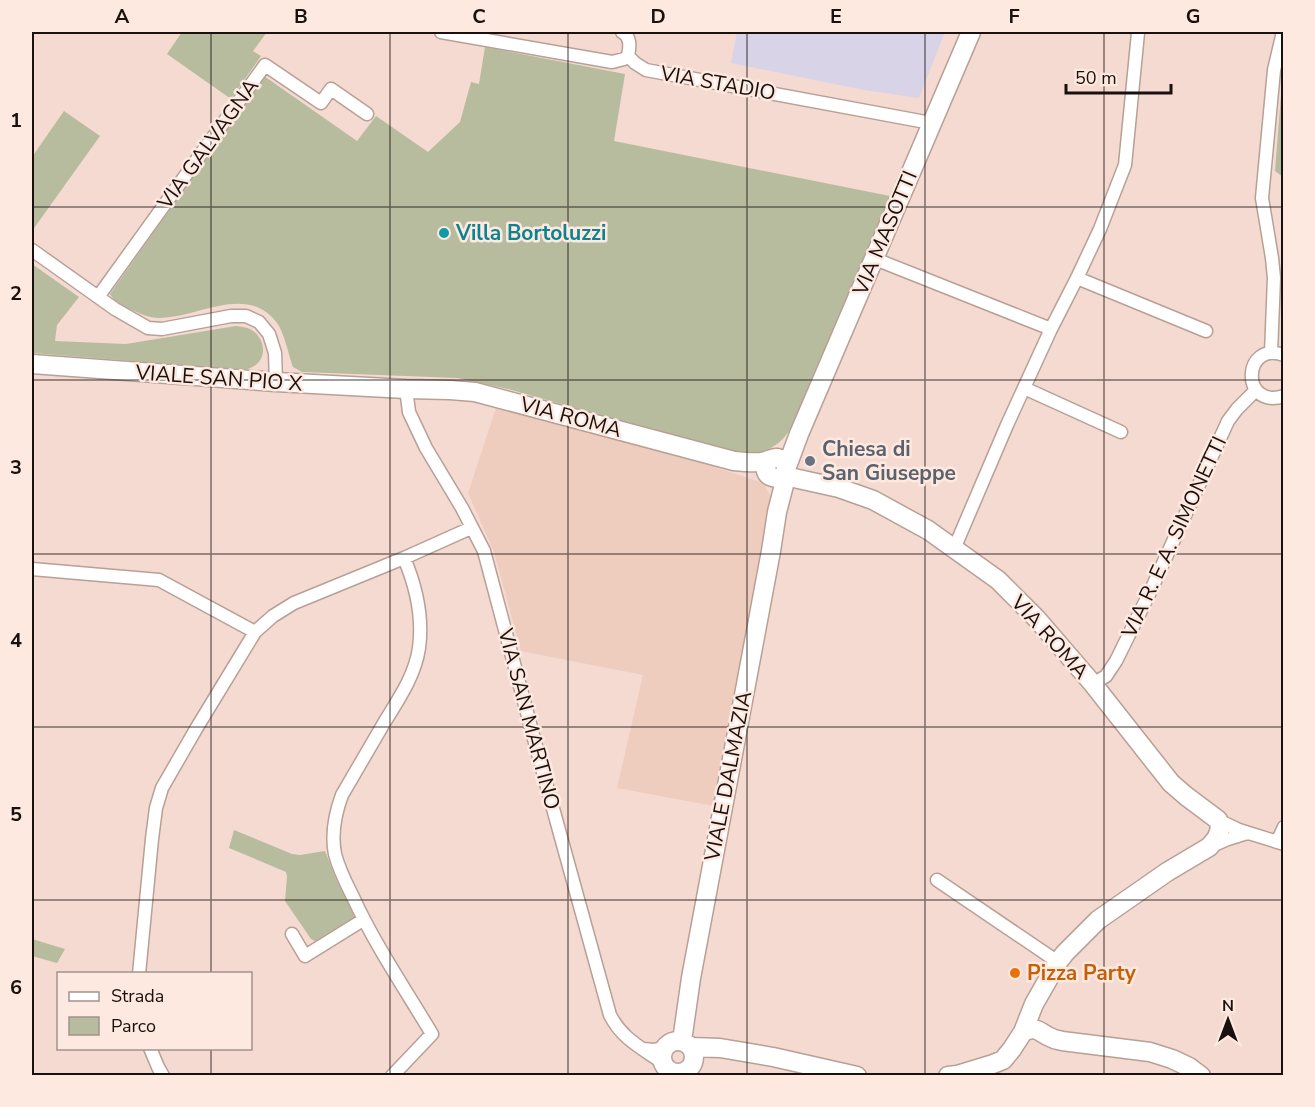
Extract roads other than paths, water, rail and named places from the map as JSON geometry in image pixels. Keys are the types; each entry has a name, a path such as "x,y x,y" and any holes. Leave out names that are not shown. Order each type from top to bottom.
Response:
{"street":[{"path":"441,32 612,62 628,56 630,47 625,32"},
{"name":"VIA MASOTTI","path":"775,469 799,434 971,32"},
{"path":"954,549 1024,388 1100,229 1125,165 1137,32"},
{"path":"1270,352 1274,278 1262,198 1274,70 1283,32"},
{"name":"VIA STADIO","path":"628,56 646,70 931,123"},
{"name":"VIA GALVAGNA","path":"98,297 265,65 321,103 331,89 367,114"},
{"path":"32,250 115,309 148,328 162,329 231,316 246,316 259,322 269,334 275,352 276,382"},
{"path":"875,259 1051,329"},
{"path":"1077,278 1206,332"},
{"path":"1284,355 1270,352 1258,359 1251,370 1252,384 1262,395 1269,398 1284,396"},
{"name":"VIALE SAN PIO X","path":"32,364 406,389"},
{"path":"1024,388 1121,432"},
{"name":"VIA ROMA","path":"406,389 475,392 734,461 775,469 789,476 839,488 873,500 928,530 998,580 1037,619 1185,796 1218,820 1247,833 1280,843"},
{"name":"VIA SAN MARTINO","path":"406,389 409,412 426,448 462,508 484,551 610,1015 627,1039 642,1048 654,1050 668,1065"},
{"name":"VIA R. E A. SIMONETTI","path":"1093,684 1106,676 1116,661 1228,422 1256,390"},
{"name":"VIALE DALMAZIA","path":"686,1044 690,978 777,512 784,487 775,469"},
{"path":"140,972 152,839 156,808 162,789 255,632 273,616 294,603 471,528"},
{"path":"392,1076 432,1034 363,920 340,870 335,853 333,831 342,795 405,688 419,649 420,628 417,598 411,573 404,558"},
{"path":"32,569 159,580 255,632"},
{"path":"1209,847 1219,832 1218,820"},
{"path":"1280,843 1284,827"},
{"path":"948,1076 1003,1060 1032,1032 1034,1004 1058,962 1098,920 1167,872 1209,847 1247,833"},
{"path":"937,880 1058,962"},
{"path":"292,934 304,956 363,920"},
{"path":"1032,1032 1073,1043 1150,1052 1172,1059 1201,1076"},
{"path":"686,1044 694,1056 691,1066 683,1071 668,1065 672,1042 720,1048 773,1057 857,1076"},
{"path":"151,1050 164,1076"}],"place":[{"name":"Villa Bortoluzzi","path":"444,233"},
{"name":"Chiesa di San Giuseppe","path":"810,461"},
{"name":"Pizza Party","path":"1015,973"}]}
